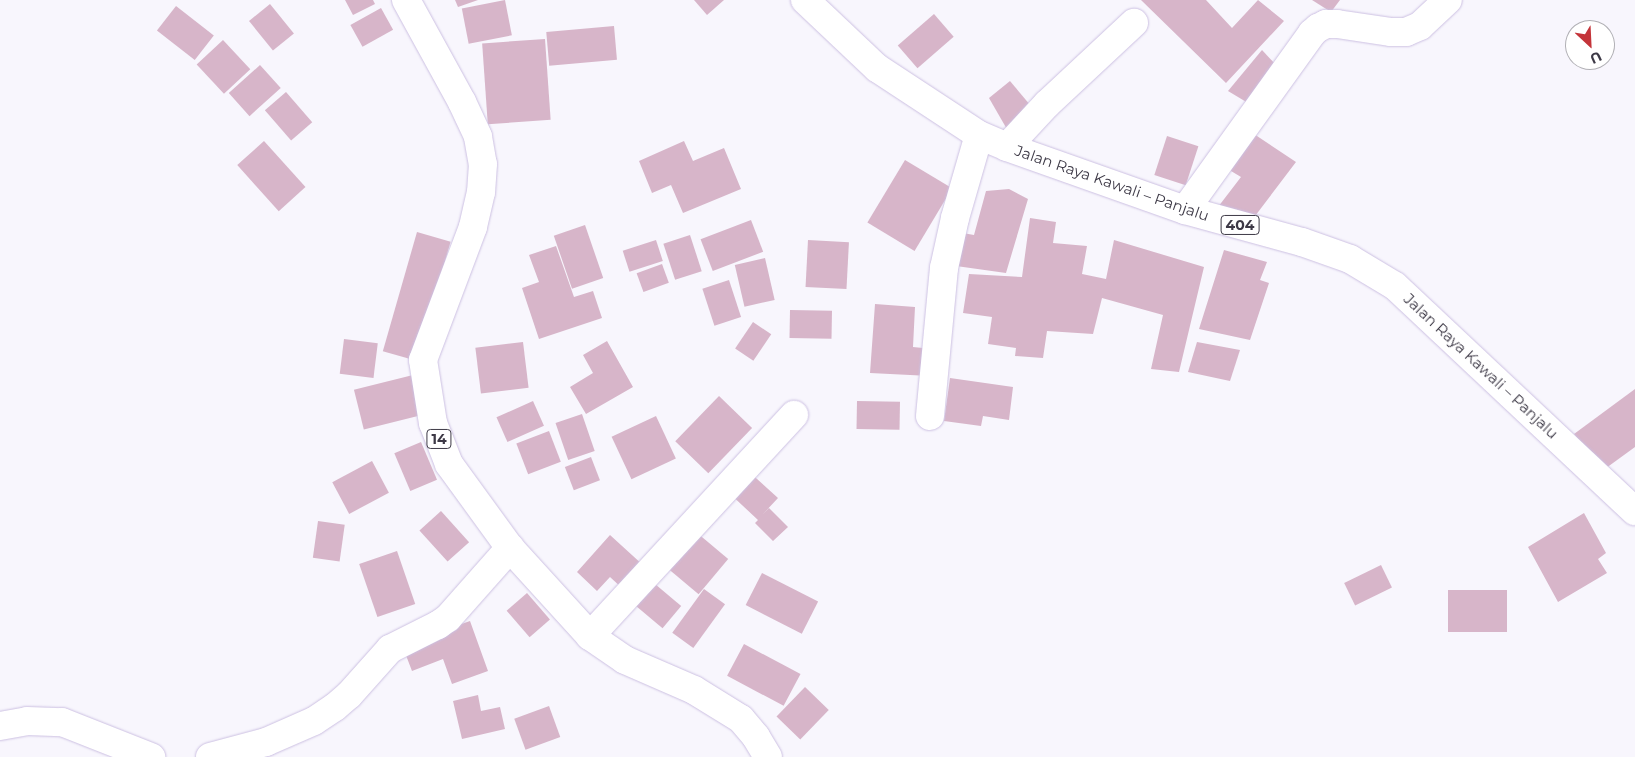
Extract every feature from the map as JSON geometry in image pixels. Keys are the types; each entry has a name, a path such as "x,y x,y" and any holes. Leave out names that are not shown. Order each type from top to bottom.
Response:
{"main road":[{"name":"14","path":"406,0 462,102 478,138 483,164 482,192 473,227 424,360 426,388 433,423 449,464 510,548 590,636 625,660 694,690 741,719 756,737 768,757"},
{"name":"Jalan Raya Kawali – Panjalu","path":"805,0 877,68 980,135 1007,147 1185,210 1302,242 1350,259 1395,286 1635,511"},
{"path":"1185,210 1318,28 1326,24 1337,24 1391,32 1406,32 1420,26 1448,0"},
{"path":"1007,147 1048,104 1134,23"},
{"path":"930,416 948,241 980,135"},
{"path":"590,636 794,415"},
{"path":"210,757 266,742 314,721 349,695 390,649 448,618 510,548"},
{"path":"0,726 36,721 62,722 150,757"}],"building":[{"path":"345,0 373,0 375,4 353,15"},
{"path":"455,0 478,0 458,7"},
{"path":"505,0 512,35 469,44 462,8"},
{"path":"694,0 724,0 707,15"},
{"path":"1141,0 1206,0 1232,28 1258,0 1284,21 1226,83"},
{"path":"1312,0 1340,0 1331,12"},
{"path":"270,4 294,34 273,51 249,21"},
{"path":"176,6 214,36 195,60 157,30"},
{"path":"381,8 393,30 363,47 350,25"},
{"path":"934,14 954,37 917,68 898,45"},
{"path":"614,26 617,60 549,66 546,32"},
{"path":"545,39 551,120 488,124 482,43"},
{"path":"223,40 250,69 224,94 197,65"},
{"path":"1262,50 1276,65 1248,103 1228,91"},
{"path":"260,65 281,88 250,116 229,93"},
{"path":"1010,81 1031,106 1008,131 989,98"},
{"path":"286,92 312,122 291,141 265,110"},
{"path":"1254,134 1296,162 1249,224 1218,207 1241,177 1226,168"},
{"path":"1167,136 1198,146 1186,185 1154,175"},
{"path":"264,141 305,187 279,211 237,165"},
{"path":"684,141 693,161 724,148 741,189 683,213 671,185 652,193 639,161"},
{"path":"905,160 952,188 915,251 867,223"},
{"path":"1009,189 1028,199 1006,273 949,265 957,232 974,235 986,191"},
{"path":"1030,218 1056,222 1053,243 1087,246 1082,274 1106,279 1114,240 1204,267 1179,372 1151,369 1163,315 1102,298 1093,334 1047,331 1043,358 1015,356 1016,348 988,344 992,317 963,313 969,274 1022,277"},
{"path":"751,220 763,252 713,271 701,239"},
{"path":"585,225 603,278 572,289 554,236"},
{"path":"417,232 451,242 416,361 383,351"},
{"path":"690,235 702,271 675,280 663,244"},
{"path":"656,240 663,261 630,272 623,251"},
{"path":"808,240 849,242 846,289 806,287"},
{"path":"556,246 574,297 593,291 602,318 539,339 522,288 539,282 529,255"},
{"path":"1224,250 1267,262 1260,280 1269,283 1250,340 1199,329"},
{"path":"765,258 775,300 744,307 735,265"},
{"path":"662,264 669,283 643,292 637,273"},
{"path":"729,280 741,317 714,326 702,289"},
{"path":"875,304 915,307 913,347 933,349 930,376 870,373"},
{"path":"790,310 832,311 832,339 790,338"},
{"path":"753,322 771,334 753,361 735,349"},
{"path":"344,339 378,343 373,378 340,374"},
{"path":"607,341 633,387 586,414 570,387 593,373 583,355"},
{"path":"523,342 529,388 481,394 475,348"},
{"path":"1197,342 1240,350 1230,381 1188,372"},
{"path":"417,374 427,414 364,430 354,390"},
{"path":"950,378 1013,387 1009,420 983,416 981,426 944,421"},
{"path":"1635,389 1635,447 1602,471 1574,434"},
{"path":"719,396 752,428 708,473 675,441"},
{"path":"533,401 544,426 507,442 496,417"},
{"path":"857,401 900,402 900,430 857,429"},
{"path":"582,414 595,451 568,460 556,423"},
{"path":"656,416 676,459 631,479 612,437"},
{"path":"549,431 561,462 528,474 516,444"},
{"path":"421,442 437,480 410,491 394,453"},
{"path":"591,457 600,480 574,490 565,467"},
{"path":"372,461 389,493 349,514 332,482"},
{"path":"747,470 778,498 763,514 769,508 788,527 773,541 755,523 758,520 727,491"},
{"path":"441,511 469,542 448,562 419,530"},
{"path":"1584,513 1606,553 1598,559 1607,573 1558,602 1528,547"},
{"path":"318,521 345,525 340,561 313,558"},
{"path":"696,532 728,559 699,594 666,567"},
{"path":"610,535 644,566 623,589 610,577 597,591 577,572"},
{"path":"397,551 415,604 377,617 359,564"},
{"path":"1381,565 1392,587 1355,605 1344,583"},
{"path":"762,573 818,602 802,634 746,605"},
{"path":"649,579 681,606 663,628 630,601"},
{"path":"704,589 725,604 693,648 672,633"},
{"path":"1448,590 1507,590 1507,632 1448,632"},
{"path":"527,593 550,619 530,637 507,611"},
{"path":"470,621 488,671 452,684 443,659 412,671 402,645"},
{"path":"744,644 801,674 784,706 727,676"},
{"path":"805,687 829,710 800,739 777,716"},
{"path":"478,695 481,711 500,707 505,729 462,739 453,701"},
{"path":"549,706 560,737 526,750 514,719"}]}
